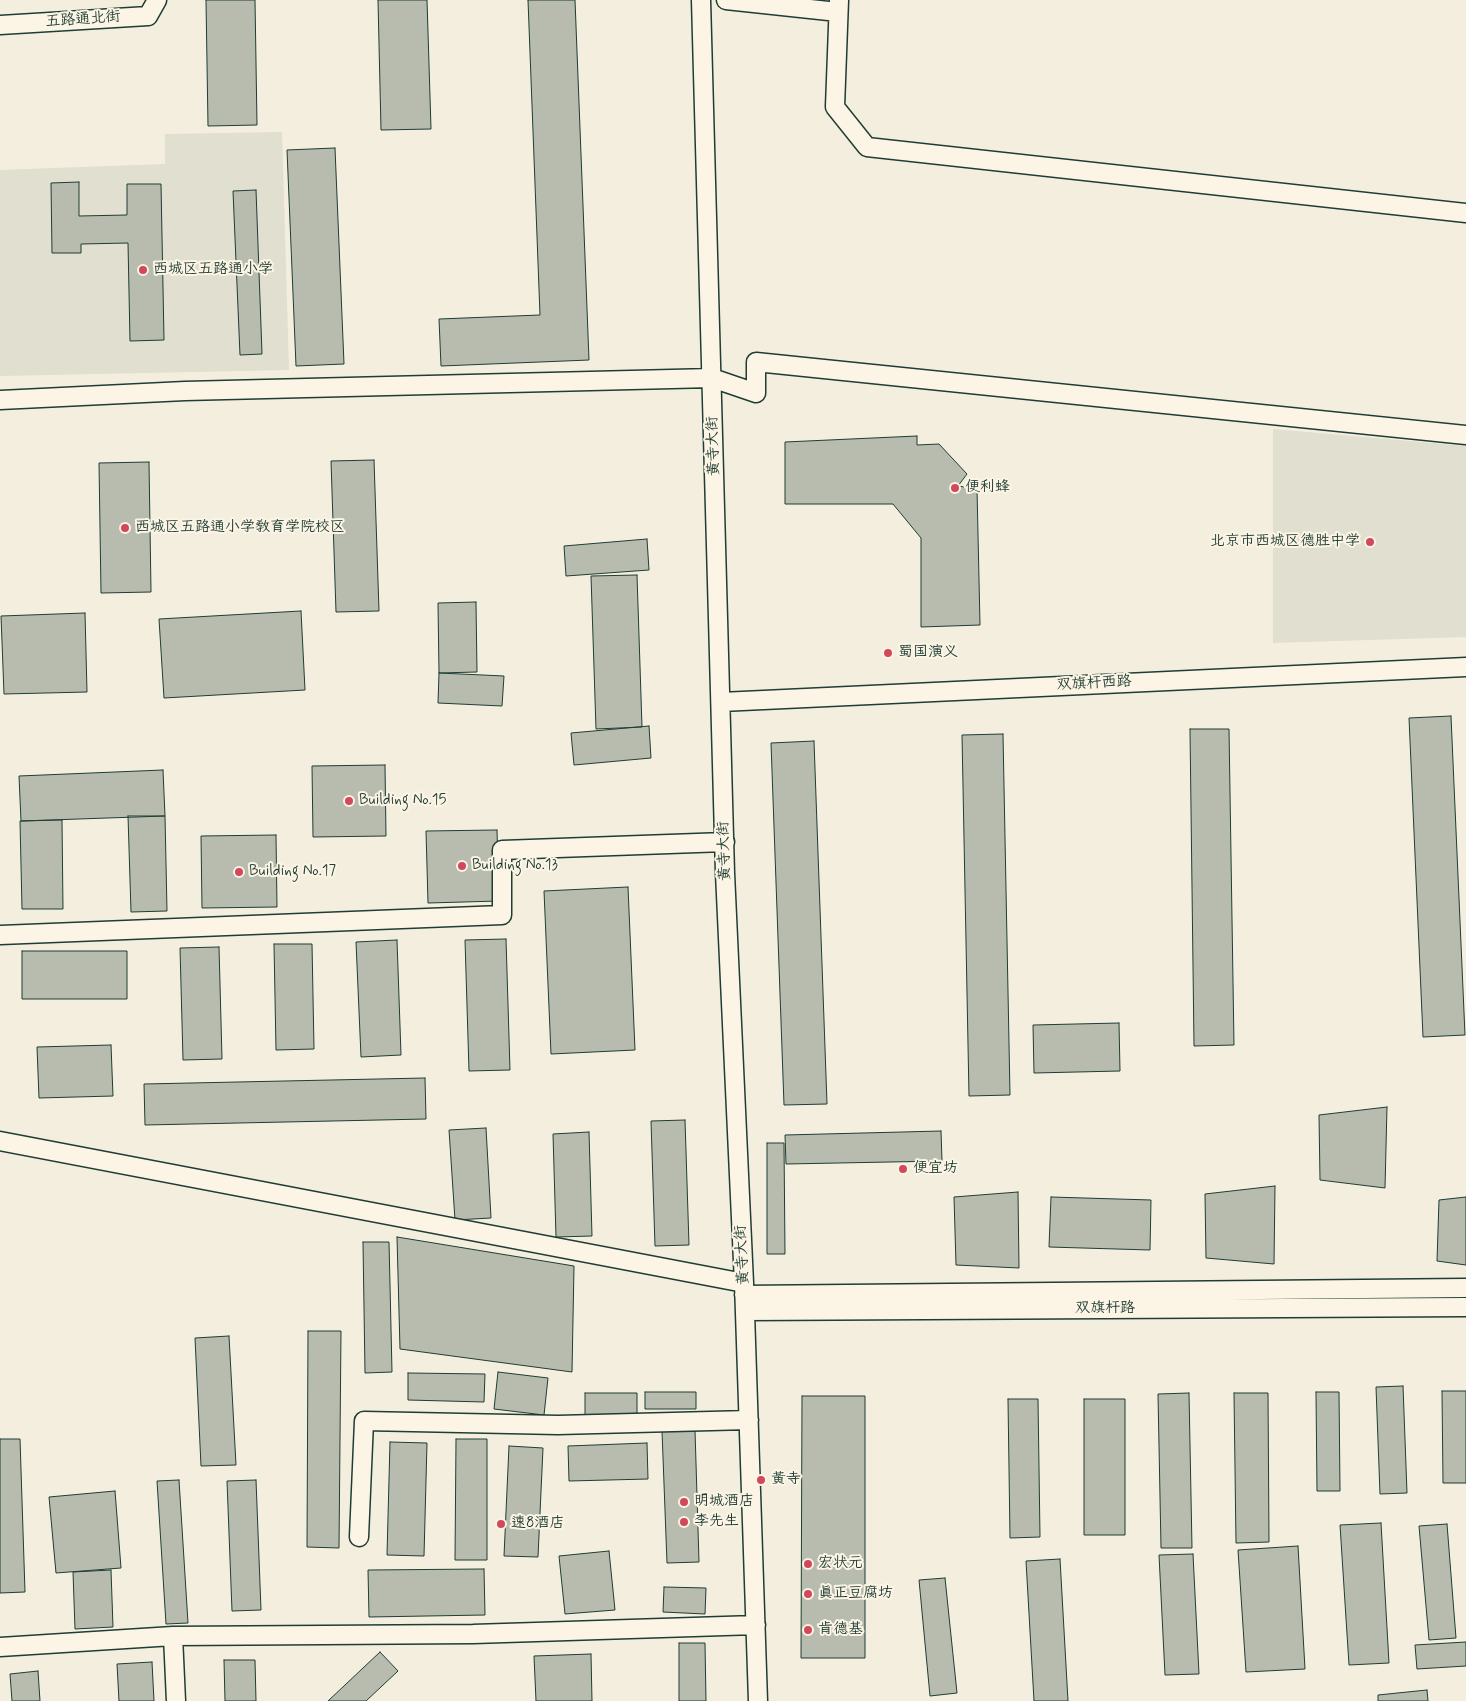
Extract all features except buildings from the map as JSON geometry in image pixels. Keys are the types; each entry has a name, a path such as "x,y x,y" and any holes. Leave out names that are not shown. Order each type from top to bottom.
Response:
{"street":[{"name":"五路通北街","path":"0,25 148,16 157,0"},
{"name":"黄寺大街","path":"701,0 730,1005 749,1420 758,1701"},
{"path":"726,0 839,6 835,107 866,148 1466,213"},
{"path":"0,400 185,391 712,378 756,393 756,362 1466,435"},
{"name":"双旗杆西路","path":"722,702 1466,667"},
{"path":"0,936 502,915 502,850 725,842"},
{"path":"0,1141 744,1296 1466,1288"},
{"name":"双旗杆路","path":"744,1296 1466,1307"},
{"path":"359,1537 364,1420 558,1425 749,1420"},
{"path":"0,1647 173,1636 473,1634 756,1625"},
{"path":"173,1636 176,1701"}],"shaded area":[{"name":"西城区五路通小学","path":"282,132 289,370 0,376 0,170 165,164 165,134"},
{"name":"北京市西城区德胜中学","path":"1273,429 1466,446 1466,637 1273,643"}],"place":[{"name":"西城区五路通小学","path":"143,270"},
{"name":"便利蜂","path":"955,488"},
{"name":"西城区五路通小学教育学院校区","path":"125,528"},
{"name":"北京市西城区德胜中学","path":"1370,542"},
{"name":"蜀国演义","path":"888,653"},
{"name":"Building No.15","path":"349,801"},
{"name":"Building No.13","path":"462,866"},
{"name":"Building No.17","path":"239,872"},
{"name":"便宜坊","path":"903,1169"},
{"name":"黄寺","path":"761,1480"},
{"name":"明城酒店","path":"684,1502"},
{"name":"李先生","path":"684,1522"},
{"name":"速8酒店","path":"501,1524"},
{"name":"宏状元","path":"808,1564"},
{"name":"真正豆腐坊","path":"808,1594"},
{"name":"肯德基","path":"808,1630"}]}
